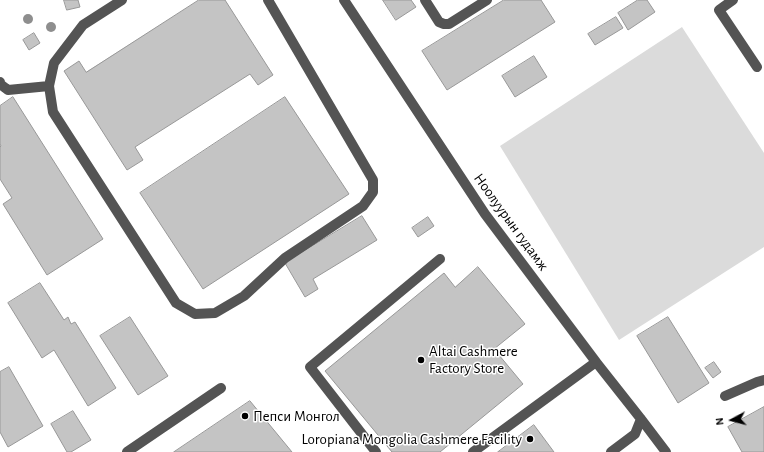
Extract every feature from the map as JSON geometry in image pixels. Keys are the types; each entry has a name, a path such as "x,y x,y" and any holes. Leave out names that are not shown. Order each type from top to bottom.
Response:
{"street":[{"path":"122,0 83,25 54,63 49,86 53,112 176,303 195,314 215,313 244,296 285,258 363,206 372,192 373,180 268,0"},
{"name":"Ноолуурын гудамж","path":"344,0 485,214 596,362 666,452"},
{"path":"425,0 439,22 449,24 487,0"},
{"path":"733,0 719,10 757,67"},
{"path":"0,82 0,84 8,90 49,86"},
{"path":"376,452 310,367 440,259"},
{"path":"473,452 596,362"},
{"path":"725,396 764,380"},
{"path":"127,452 221,388"},
{"path":"611,452 635,434 641,419"}],"shaded area":[{"path":"682,27 764,153 764,247 619,340 500,146"}],"building":[{"path":"64,0 78,0 80,7 67,10"},
{"path":"199,0 225,0 273,75 258,85 250,74 135,147 143,160 127,170 64,71 79,61 86,72"},
{"path":"383,0 411,0 416,7 396,20"},
{"path":"504,0 541,0 555,22 447,90 422,51"},
{"path":"638,0 647,0 655,12 628,30 618,13"},
{"path":"616,17 623,28 595,45 588,34"},
{"path":"34,33 40,43 29,50 23,40"},
{"path":"534,56 547,77 515,97 502,76"},
{"path":"13,97 103,239 47,275 3,204 12,198 0,179 0,106"},
{"path":"285,97 349,194 203,289 140,193"},
{"path":"362,216 377,240 313,279 318,289 305,297 285,263"},
{"path":"428,217 434,226 418,237 412,228"},
{"name":"Altai Cashmere Factory Store","path":"478,267 525,324 494,349 523,384 440,452 392,452 325,371 444,273 455,287"},
{"path":"40,283 64,320 68,317 71,324 75,322 116,388 88,406 54,350 42,358 8,303"},
{"path":"130,317 168,376 138,395 100,336"},
{"path":"668,317 709,383 678,403 637,336"},
{"path":"714,362 721,372 713,378 705,368"},
{"path":"9,367 43,426 8,447 0,432 0,372"},
{"name":"Пепси Монгол","path":"250,401 292,452 174,452"},
{"path":"764,407 764,452 742,452 728,427"},
{"path":"73,411 91,440 71,452 67,452 51,424"},
{"name":"Loropiana Mongolia Cashmere Facility","path":"534,425 554,452 498,452"}],"place":[{"name":"Altai Cashmere Factory Store","path":"421,360"},
{"name":"Пепси Монгол","path":"245,416"},
{"name":"Loropiana Mongolia Cashmere Facility","path":"530,439"}]}
